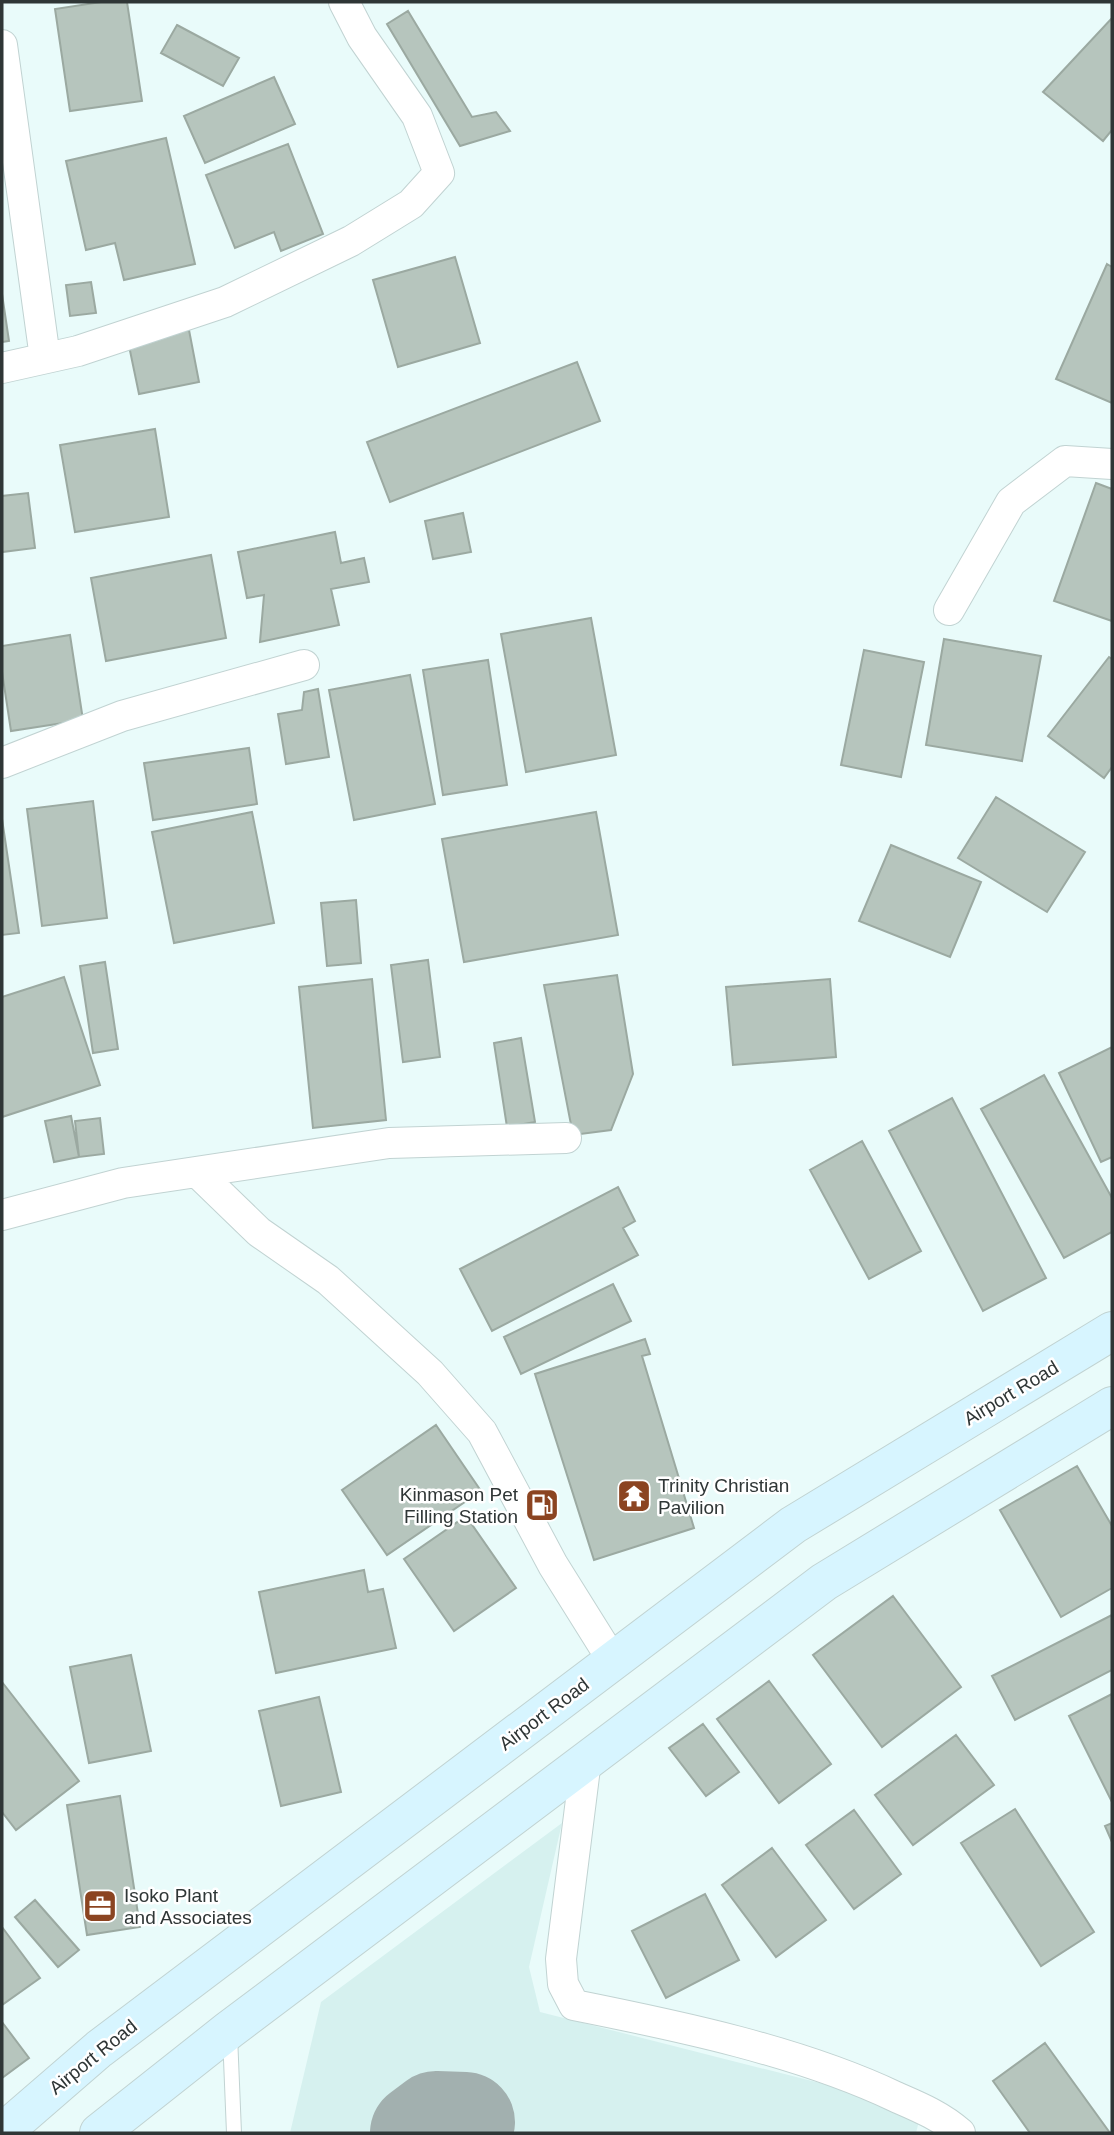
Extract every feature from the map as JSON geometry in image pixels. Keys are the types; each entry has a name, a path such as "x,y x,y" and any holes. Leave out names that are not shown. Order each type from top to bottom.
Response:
{"main road":[{"name":"Airport Road","path":"2,2133 99,2049 793,1525 1112,1331"},
{"path":"99,2133 229,2030 824,1582 1112,1406"}],"street":[{"path":"2,368 45,358 225,302 351,241 411,204 439,173 417,116 362,37 344,2"},
{"path":"2,46 45,358"},
{"path":"949,610 1011,502 1065,460 1112,464"},
{"path":"2,763 122,716 304,665"},
{"path":"2,1215 123,1183 388,1143 566,1138"},
{"path":"197,1172 259,1232 327,1280 430,1373 482,1432 553,1565 613,1661"},
{"path":"586,1760 561,1959 563,1984 574,2005 650,2020 846,2073 946,2120 960,2133"}],"lane":[{"path":"229,2030 234,2133"}],"shaded area":[{"path":"562,1823 529,1967 540,2012 922,2109 916,2133 290,2133 321,2002"}],"building":[{"path":"101,2 127,2 142,101 70,111 55,9"},
{"path":"408,11 472,117 496,112 510,131 460,146 387,24"},
{"path":"1112,18 1112,130 1103,141 1043,92"},
{"path":"177,25 239,58 223,86 161,53"},
{"path":"274,77 295,124 205,163 184,116"},
{"path":"166,138 195,264 124,280 115,243 86,250 66,161"},
{"path":"288,144 323,234 281,251 274,232 235,248 206,175"},
{"path":"455,257 480,343 398,367 373,280"},
{"path":"1107,264 1112,267 1112,403 1056,379"},
{"path":"91,282 96,313 70,316 66,285"},
{"path":"2,294 9,341 2,342"},
{"path":"189,330 199,382 139,394 128,341"},
{"path":"577,362 600,421 390,502 367,442"},
{"path":"155,429 169,517 75,532 60,445"},
{"path":"1096,483 1112,489 1112,621 1054,601"},
{"path":"28,493 35,548 2,552 2,496"},
{"path":"463,513 471,552 433,559 425,521"},
{"path":"335,532 341,563 364,558 369,582 331,589 339,625 260,642 264,595 247,598 238,552"},
{"path":"211,555 226,638 106,661 91,578"},
{"path":"591,618 616,755 526,772 501,634"},
{"path":"70,635 83,720 11,731 2,672 2,646"},
{"path":"944,639 1041,656 1022,761 926,745"},
{"path":"864,650 924,662 901,777 841,765"},
{"path":"1109,657 1112,659 1112,767 1104,778 1048,736"},
{"path":"488,660 507,785 443,795 423,670"},
{"path":"410,675 435,804 354,820 329,690"},
{"path":"318,689 329,757 286,764 278,714 302,710 304,692"},
{"path":"249,748 257,804 153,820 144,763"},
{"path":"996,797 1085,852 1047,912 958,858"},
{"path":"93,801 107,918 42,926 27,809"},
{"path":"252,812 274,923 174,943 152,832"},
{"path":"596,812 618,935 464,962 442,839"},
{"path":"2,819 19,933 2,935"},
{"path":"891,845 981,882 950,957 859,921"},
{"path":"356,900 361,963 327,966 321,903"},
{"path":"428,960 440,1057 403,1062 391,965"},
{"path":"105,962 118,1049 93,1053 80,966"},
{"path":"617,975 633,1074 611,1130 573,1135 544,985"},
{"path":"64,977 100,1085 2,1117 2,997"},
{"path":"372,979 386,1120 313,1128 299,987"},
{"path":"830,979 836,1057 733,1065 726,987"},
{"path":"521,1038 535,1122 507,1127 494,1043"},
{"path":"1112,1047 1112,1157 1101,1162 1059,1073"},
{"path":"1044,1075 1112,1198 1112,1232 1064,1258 981,1109"},
{"path":"952,1098 1046,1278 983,1311 889,1131"},
{"path":"71,1116 79,1157 54,1162 45,1121"},
{"path":"100,1118 104,1154 79,1157 75,1121"},
{"path":"862,1141 921,1251 869,1279 810,1170"},
{"path":"618,1187 635,1221 623,1228 638,1255 492,1331 460,1269"},
{"path":"613,1284 631,1321 521,1374 504,1337"},
{"path":"645,1339 650,1354 642,1356 694,1528 594,1560 535,1374"},
{"path":"436,1425 481,1491 387,1555 342,1490"},
{"path":"1077,1466 1112,1526 1112,1588 1061,1617 1000,1510"},
{"path":"466,1516 516,1588 454,1631 404,1559"},
{"path":"364,1570 368,1592 383,1589 396,1648 276,1673 259,1592"},
{"path":"893,1596 961,1687 882,1747 813,1655"},
{"path":"1112,1615 1112,1670 1015,1720 992,1676"},
{"path":"131,1655 151,1751 89,1763 70,1667"},
{"path":"769,1681 831,1764 779,1803 717,1719"},
{"path":"2,1682 79,1781 16,1830 2,1812"},
{"path":"1112,1694 1112,1802 1069,1716"},
{"path":"319,1697 341,1792 281,1806 259,1711"},
{"path":"703,1724 739,1772 706,1796 669,1748"},
{"path":"956,1735 994,1785 913,1845 875,1795"},
{"path":"120,1796 140,1927 87,1935 67,1805"},
{"path":"1015,1809 1094,1932 1041,1966 961,1843"},
{"path":"854,1810 901,1874 854,1909 806,1845"},
{"path":"1112,1823 1112,1842 1105,1826"},
{"path":"772,1848 826,1920 776,1957 722,1885"},
{"path":"705,1894 739,1960 666,1998 632,1931"},
{"path":"35,1900 79,1950 58,1967 15,1917"},
{"path":"2,1927 40,1978 2,2005"},
{"path":"2,2022 29,2058 2,2078"},
{"path":"1045,2043 1110,2133 1030,2133 993,2081"}],"taxiway":[{"path":"420,2133 436,2121 465,2122"}],"place":[{"name":"Trinity Christian Pavilion","path":"634,1496"},
{"name":"Kinmason Pet Filling Station","path":"542,1505"},
{"name":"Isoko Plant and Associates","path":"100,1906"}]}
